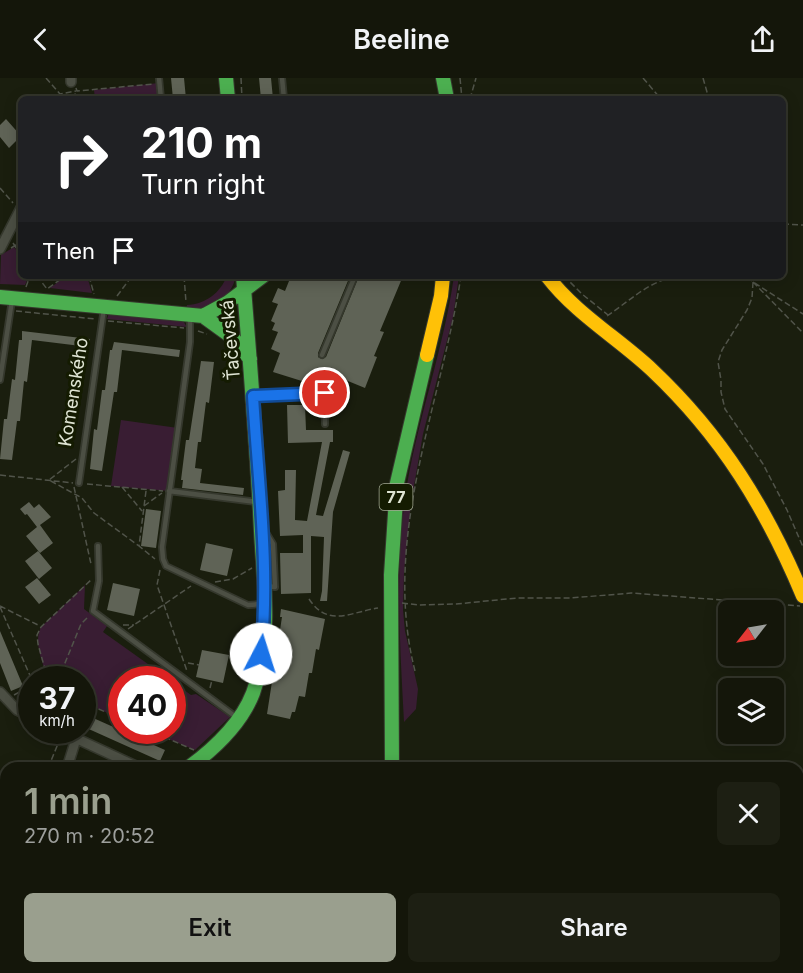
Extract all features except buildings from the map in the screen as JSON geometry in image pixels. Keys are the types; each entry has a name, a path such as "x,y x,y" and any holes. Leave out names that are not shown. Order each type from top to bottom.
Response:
{"street":[{"path":"226,78 228,96"},
{"path":"443,78 446,96"},
{"path":"0,249 5,232 18,215"},
{"name":"77","path":"392,762 391,703 398,605 397,483 441,296 441,279"},
{"path":"549,279 560,294 602,319 686,403 713,434 738,468 768,518 785,551 803,596"},
{"path":"8,302 104,313 192,316 220,309 244,282"},
{"name":"Ťačevská","path":"191,762 202,758 238,719 251,698 262,646 264,604 260,502 244,282"},
{"path":"192,316 232,337 250,359"},
{"path":"4,693 18,710"},
{"path":"69,762 74,744"},
{"path":"86,744 127,762"}],"lane":[{"path":"282,78 284,96"},
{"path":"159,81 161,96"},
{"path":"322,355 354,279"},
{"path":"0,380 8,302"},
{"name":"Komenského","path":"79,483 104,313"},
{"path":"192,316 168,491 162,546 163,559 166,566 248,605 264,604"},
{"path":"253,396 325,393 325,424"},
{"path":"168,491 260,502"},
{"path":"98,546 98,586 93,611 238,719"}],"path":[{"path":"46,78 60,94 159,81"},
{"path":"241,78 242,96"},
{"path":"460,78 462,96"},
{"path":"471,96 476,78"},
{"path":"643,78 658,96"},
{"path":"703,78 708,96"},
{"path":"72,80 77,91"},
{"path":"74,96 77,91"},
{"path":"0,188 18,213"},
{"path":"786,224 803,225"},
{"path":"5,232 18,251"},
{"path":"26,287 29,279"},
{"path":"39,279 47,289 61,279"},
{"path":"90,279 94,294"},
{"path":"116,297 130,279"},
{"path":"185,279 192,316 214,336"},
{"path":"416,671 398,605 406,568 417,472 452,331 461,279"},
{"path":"567,279 602,319 643,290 663,279"},
{"path":"751,279 765,297 803,333"},
{"path":"753,282 803,314"},
{"path":"753,282 752,298 747,310 722,350 718,362 722,380 721,392 725,409 763,464 803,547"},
{"path":"8,302 104,313 192,316"},
{"path":"82,455 49,480 82,498 94,513 161,564 157,585 187,671"},
{"path":"73,482 92,565"},
{"path":"122,487 143,512"},
{"path":"139,546 146,489"},
{"path":"144,507 168,491"},
{"path":"122,633 197,581 226,581 253,567"},
{"path":"44,666 37,635 41,627 94,577 98,586"},
{"path":"309,599 322,614 337,617 398,605 456,604 517,598 571,598 631,593 799,607 803,605"},
{"path":"0,606 41,627"},
{"path":"0,606 26,666"},
{"path":"64,666 81,624 93,611"},
{"path":"188,663 199,665"},
{"path":"208,697 212,680"},
{"path":"4,693 13,696 18,693"},
{"path":"50,762 56,744"},
{"path":"180,744 195,750 191,754"}],"shaded area":[{"path":"159,83 161,96 95,96 94,90"},
{"path":"14,247 18,252 18,279 28,279 25,285 0,284 1,255"},
{"path":"62,279 88,279 92,293 50,288"},
{"path":"225,279 235,279 229,292 218,302 195,310 186,310 187,305 212,297"},
{"path":"454,279 459,279 453,317 423,434 411,503 404,572 403,610 405,631 418,689 416,709 404,722 399,603 403,514 412,459"},
{"path":"109,313 183,321 187,327 107,319"},
{"path":"121,420 178,428 169,491 111,486"},
{"path":"85,585 84,609 107,626 103,632 151,666 108,666 108,713 96,708 96,666 44,666 38,640 41,627"},
{"path":"186,691 191,695 196,694 230,717 195,750 180,744 186,744"}],"traffic: fast":[{"path":"226,78 228,96"},
{"path":"443,78 446,96"},
{"path":"196,762 217,744 248,704 259,674 263,654 265,592 243,279"},
{"path":"0,297 203,316 227,303 259,279"},
{"path":"203,316 232,337 250,359"},
{"path":"392,762 391,575 397,483 427,355"}],"traffic: slow":[{"path":"427,355 443,279"},
{"path":"549,279 584,314 652,370 677,395 721,447 774,533 803,596"}],"route":[{"path":"261,654 264,621 262,556 253,396 325,393"}]}
